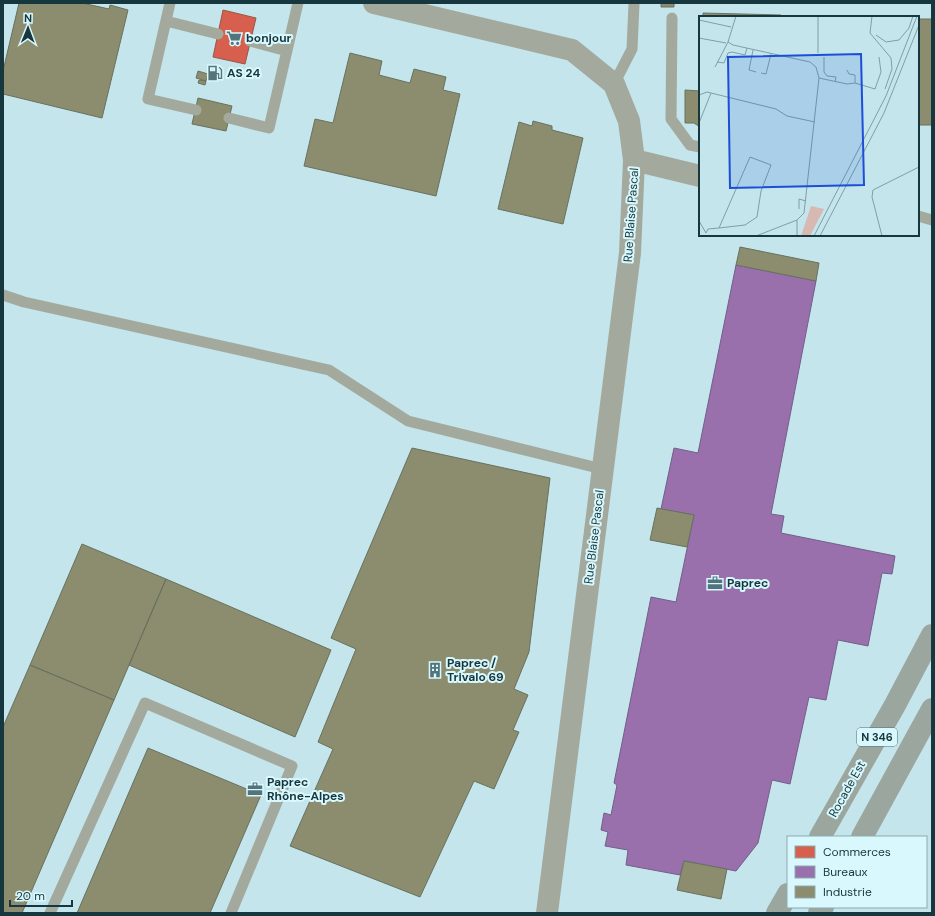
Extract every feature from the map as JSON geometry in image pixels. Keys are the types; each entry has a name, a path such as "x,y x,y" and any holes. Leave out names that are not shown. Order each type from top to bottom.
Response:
{"highway":[{"name":"Rocade Est","path":"821,836 895,705 932,635"},
{"name":"N 346","path":"863,836 932,709"},
{"path":"777,913 787,896"}],"street":[{"path":"374,3 572,50 614,84"},
{"name":"Rue Blaise Pascal","path":"547,913 630,253 634,160 629,121 614,84"},
{"path":"634,160 699,176"}],"lane":[{"path":"170,3 148,99 196,110"},
{"path":"229,118 269,128 298,3"},
{"path":"614,84 632,49 634,4"},
{"path":"672,18 671,119 690,145 699,147"},
{"path":"166,21 218,34"},
{"path":"250,42 287,51"},
{"path":"919,216 932,220"},
{"path":"3,295 24,302 329,370 408,421 602,469"},
{"path":"50,913 145,703 292,766 231,913"}],"building: Commerces":[{"name":"bonjour","path":"223,10 256,18 245,64 213,57"}],"building: Bureaux":[{"path":"736,265 816,281 771,514 784,516 781,533 895,556 892,574 882,573 868,646 838,640 826,700 809,697 790,784 772,780 758,843 736,871 684,861 680,875 626,865 628,850 605,846 608,832 601,830 604,813 611,815 617,785 614,783 651,597 676,602 694,515 661,509 674,448 698,453"}],"building: Industrie":[{"path":"19,3 82,3 109,9 110,5 128,10 102,118 3,94 3,71"},
{"path":"661,3 674,3 674,7 661,7"},
{"path":"703,13 781,15 781,16 703,16"},
{"path":"919,19 932,19 932,125 919,125"},
{"path":"350,53 382,61 379,75 410,83 414,69 446,77 443,90 460,94 436,196 304,166 315,119 333,123"},
{"path":"198,71 208,74 206,81 196,78"},
{"path":"199,80 206,81 205,85 198,83"},
{"path":"685,90 699,91 699,126 694,123 685,123"},
{"path":"198,98 232,106 226,131 192,124"},
{"path":"533,121 552,126 552,130 583,138 563,224 498,209 519,122 532,126"},
{"path":"740,247 819,263 816,281 736,265"},
{"name":"Paprec / Trivalo 69","path":"412,448 550,478 529,652 514,689 528,695 513,730 519,732 494,789 474,781 420,897 290,846 333,749 318,742 356,649 331,638"},
{"path":"657,508 694,515 687,547 650,540"},
{"path":"82,544 166,579 114,700 30,665"},
{"path":"166,579 331,650 295,737 129,665"},
{"path":"30,665 114,700 22,913 3,913 3,727"},
{"path":"148,748 261,795 210,913 77,913"},
{"path":"684,861 727,869 721,899 677,890"}],"place":[{"name":"bonjour","path":"234,38"},
{"name":"AS 24","path":"215,73"},
{"name":"Paprec","path":"715,583"},
{"name":"Paprec / Trivalo 69","path":"435,670"},
{"name":"Paprec Rhône-Alpes","path":"255,789"}]}
